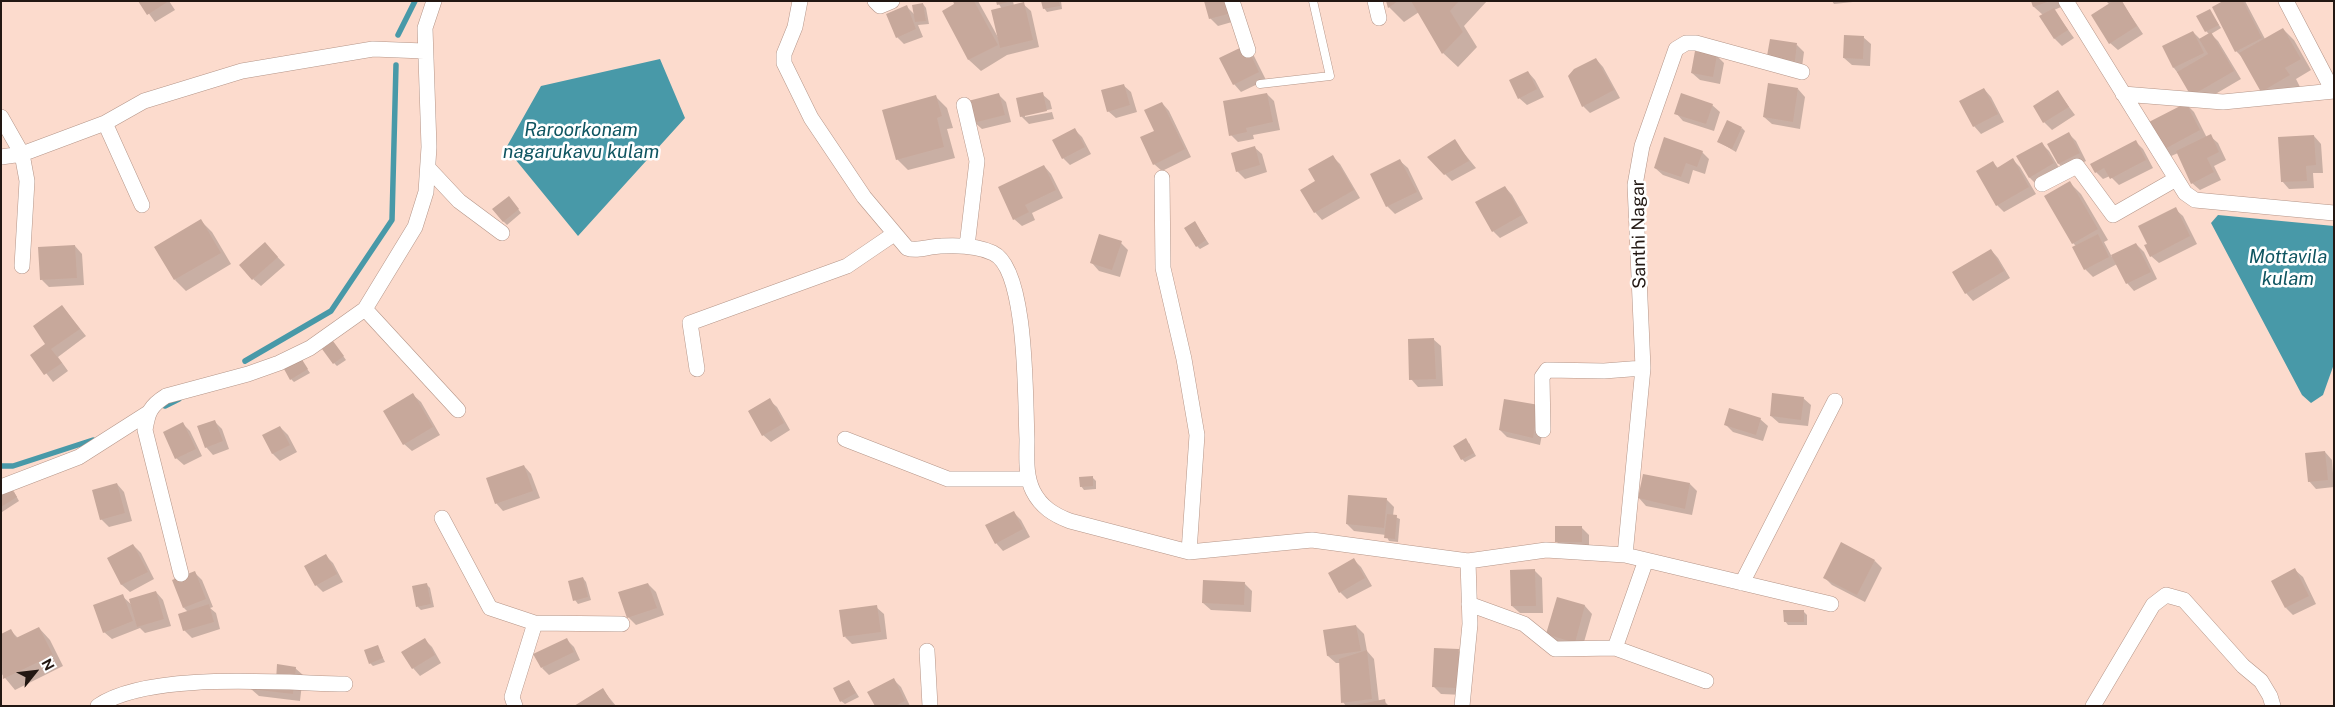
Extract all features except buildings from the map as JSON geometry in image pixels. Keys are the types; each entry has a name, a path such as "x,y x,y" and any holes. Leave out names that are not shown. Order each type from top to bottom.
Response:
{"street":[{"path":"1,487 79,457 148,413 157,402 166,396 248,374 279,363 310,348 365,309 415,227 426,192 429,169 424,28 434,1"},
{"path":"800,1 795,27 784,54 784,63 812,118 864,197 903,244 912,250 940,246 967,246 994,253 1010,270 1022,323 1028,479 1040,502 1057,516 1080,524 1189,552 1312,540 1468,561 1546,550 1625,555 1831,604"},
{"path":"875,1 880,6 892,1"},
{"path":"1232,1 1248,50"},
{"path":"1375,1 1379,18"},
{"path":"2066,1 2185,193 2194,200 2334,213"},
{"path":"2123,94 2223,102 2333,91 2286,1"},
{"name":"Santhi Nagar","path":"1625,555 1643,368 1635,185 1642,146 1676,49 1686,43 1696,43 1802,72"},
{"path":"1,157 22,154 105,123 144,101 242,72 374,49 424,51"},
{"path":"964,105 977,162 967,246"},
{"path":"1,116 22,154 27,181 22,266"},
{"path":"105,123 142,205"},
{"path":"2042,184 2078,166 2114,215 2176,179"},
{"path":"429,169 460,201 502,233"},
{"path":"1162,178 1163,268 1184,360 1197,435 1189,552"},
{"path":"697,369 690,323 847,266 894,234"},
{"path":"365,309 458,410"},
{"path":"1543,430 1542,377 1547,370 1604,372 1643,368"},
{"path":"1742,583 1834,400"},
{"path":"148,413 145,430 181,574"},
{"path":"845,439 948,478 1028,479"},
{"path":"442,518 490,608 535,623 622,624"},
{"path":"1615,648 1646,560"},
{"path":"1462,706 1470,624 1468,561"},
{"path":"2093,706 2152,605 2166,595 2184,600 2243,666 2261,681 2273,706"},
{"path":"1469,604 1524,624 1555,650 1615,648 1706,682"},
{"path":"514,706 512,697 535,623"},
{"path":"927,651 930,706"},
{"path":"98,706 123,693 158,685 226,682 345,684"}],"lane":[{"path":"1260,84 1330,76 1313,1"}],"water":[{"name":"Raroorkonam nagarukavu kulam","path":"660,59 685,118 578,236 506,148 541,86"},
{"name":"Mottavila kulam","path":"2218,215 2334,226 2334,364 2323,395 2311,403 2302,395 2211,223"}],"waterway":[{"path":"398,35 415,1"},
{"path":"245,361 331,311 392,220 396,65"},
{"path":"165,406 179,399"},
{"path":"1,466 13,466 93,440"}]}
